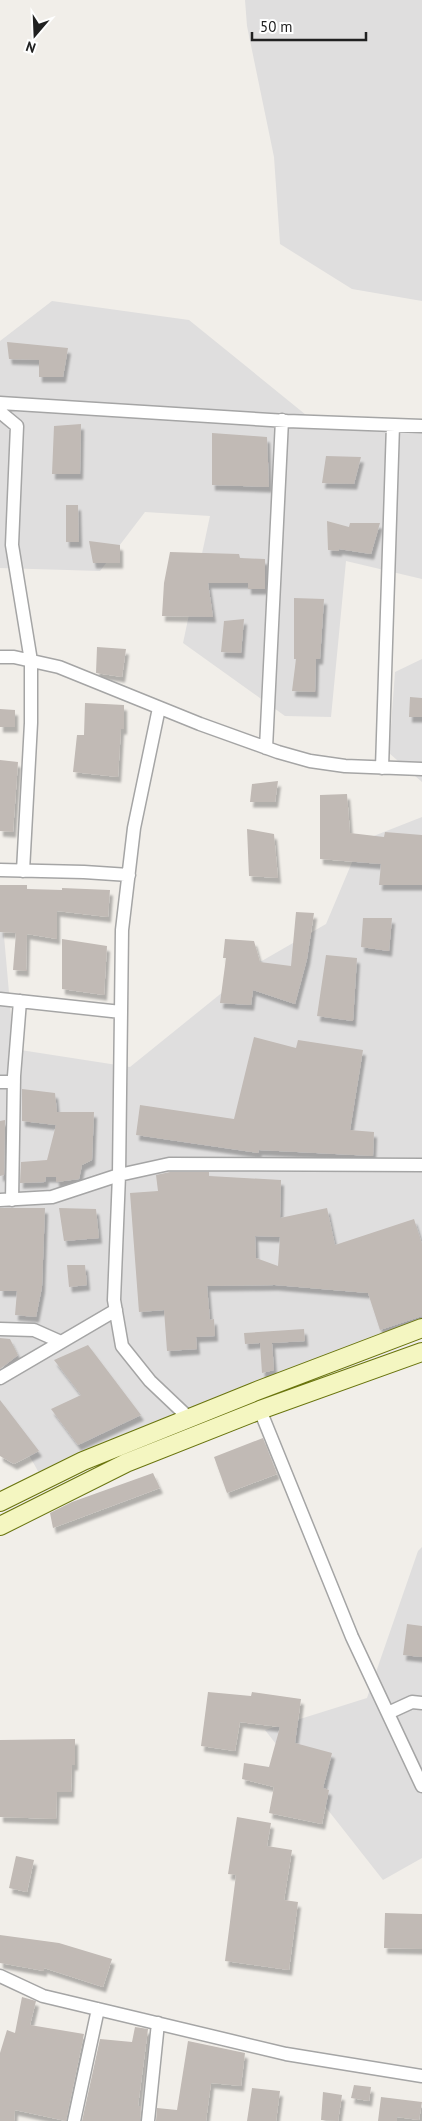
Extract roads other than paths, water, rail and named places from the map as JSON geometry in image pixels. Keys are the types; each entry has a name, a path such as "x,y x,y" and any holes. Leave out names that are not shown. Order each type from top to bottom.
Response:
{"main road":[{"path":"0,1502 83,1461 188,1418 422,1328"},
{"path":"0,1526 126,1463 260,1410 422,1352"}],"street":[{"path":"0,403 282,420 422,426"},
{"path":"0,412 17,426 12,545 31,661 31,723 23,870"},
{"path":"266,748 282,420"},
{"path":"382,768 393,425"},
{"path":"0,657 31,661 59,668 158,708 266,748 310,761 345,766 422,769"},
{"path":"158,708 134,828 122,930 119,1175 114,1300 122,1346 150,1381 188,1418"},
{"path":"0,870 129,875"},
{"path":"0,999 121,1012"},
{"path":"20,1001 6,1200 52,1197 119,1175 168,1164 422,1165"},
{"path":"0,1082 14,1082"},
{"path":"0,1378 116,1310"},
{"path":"0,1329 34,1330 62,1342"},
{"path":"260,1410 352,1636 422,1786"},
{"path":"388,1713 412,1702 422,1703"},
{"path":"0,1976 43,1996 286,2054 422,2076"},
{"path":"74,2121 98,2009"},
{"path":"148,2121 158,2023"}]}
